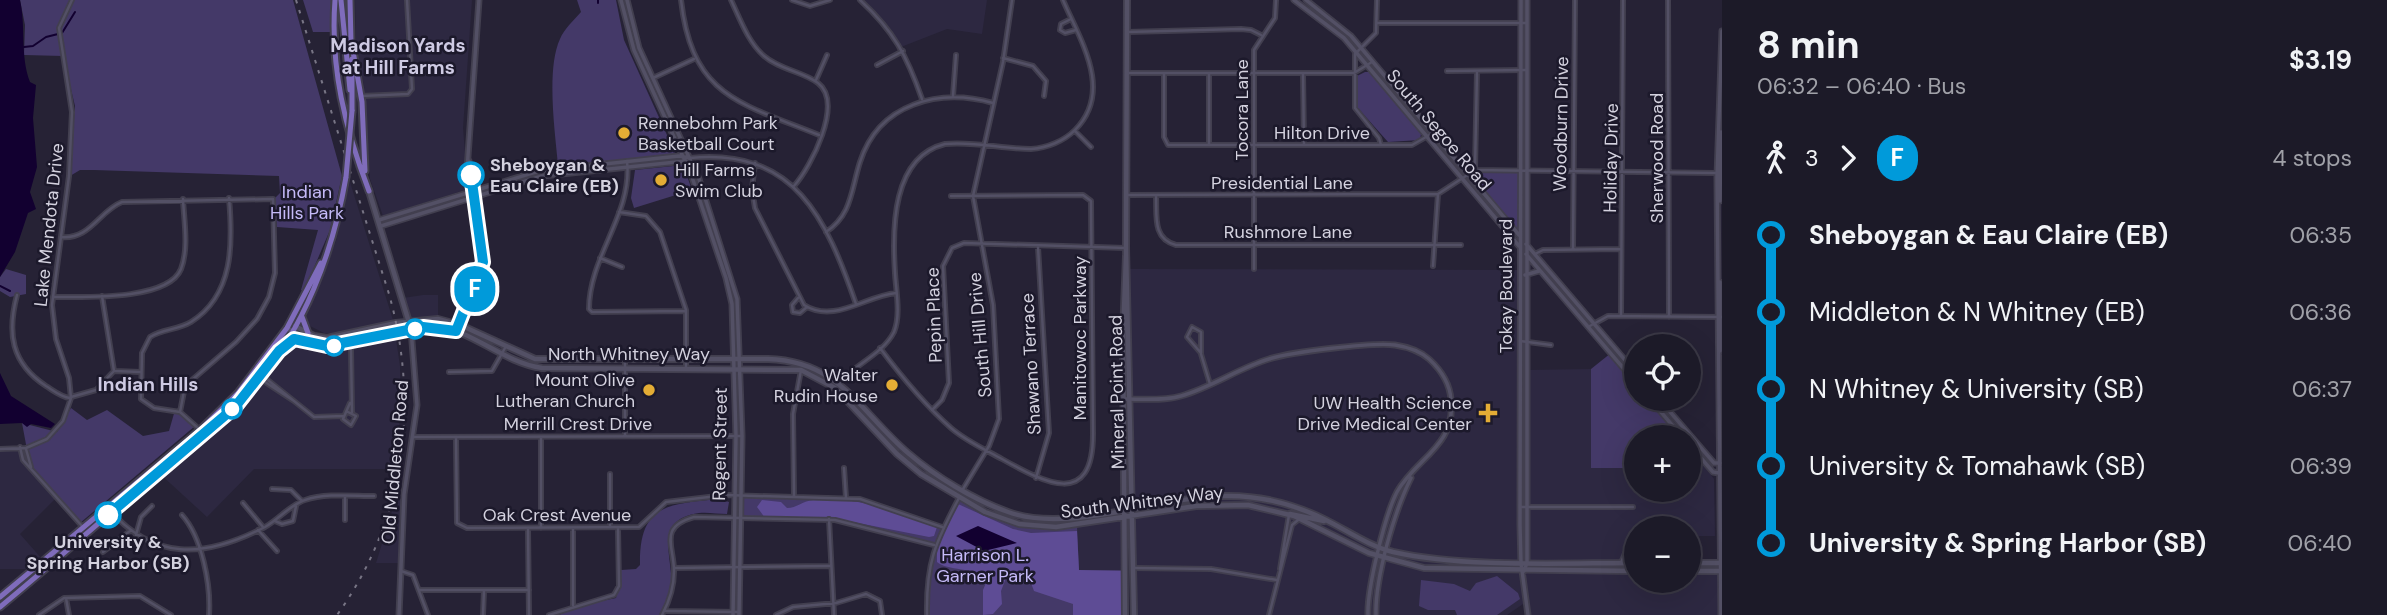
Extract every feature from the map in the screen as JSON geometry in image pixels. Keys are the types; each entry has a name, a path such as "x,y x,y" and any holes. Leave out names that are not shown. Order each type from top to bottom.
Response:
{"main road":[{"path":"335,0 337,83 369,191"},
{"path":"350,0 351,96"},
{"name":"Mineral Point Road","path":"1128,0 1126,195 1134,615"},
{"path":"279,351 294,339 307,337 302,324 303,313 324,258 342,197 352,111 342,2"},
{"path":"351,40 361,96 369,191"},
{"name":"Old Middleton Road","path":"369,191 411,329"},
{"name":"Mineral Point Road","path":"1125,615 1123,399 1127,250"},
{"path":"109,510 188,440 217,424 261,377 279,351 324,258"},
{"path":"0,597 173,461 238,393 303,313"},
{"name":"North Whitney Way","path":"307,337 327,338 410,321 438,319 460,325 524,356 548,360 738,360"},
{"name":"North Whitney Way","path":"291,327 327,346 411,329 437,327 456,331 502,356 542,368 738,368"},
{"path":"261,377 261,371 277,344"},
{"name":"South Whitney Way","path":"738,360 802,363 817,368 839,383 906,452 963,489 1009,512 1034,518 1068,518 1215,496 1242,497 1283,504 1329,522 1381,548 1418,556 1524,563 1622,563"},
{"name":"South Whitney Way","path":"738,368 801,370 835,388 897,454 921,474 1002,519 1033,527 1056,527 1222,504 1248,505 1289,514 1381,557 1440,570 1624,570"},
{"path":"238,393 261,377"},
{"path":"217,424 229,409 227,404"},
{"path":"173,461 188,440"},
{"path":"1289,514 1293,512 1329,522"},
{"path":"0,606 85,529"},
{"path":"1622,563 1624,558"},
{"path":"1701,563 1720,563"},
{"path":"1701,571 1720,571"},
{"path":"0,606 14,591 14,585"}],"street":[{"name":"Lake Mendota Drive","path":"71,398 69,378 56,339 52,297 69,172 72,99 59,34 72,0"},
{"path":"361,96 408,94 412,89 407,0"},
{"path":"456,331 483,262 468,175 467,152 478,0"},
{"name":"Regent Street","path":"621,0 630,40 684,159 726,278 734,317 738,360"},
{"name":"Regent Street","path":"627,0 635,38 690,158 734,285 739,314 733,495 739,613"},
{"path":"681,0 686,33 695,58 709,79 727,96 820,136"},
{"path":"731,0 749,38 762,54 786,69 816,81 826,93 829,106 820,136 811,161 793,186"},
{"path":"792,0 810,6 830,0"},
{"path":"860,0 884,24 903,51 923,100"},
{"name":"South Hill Drive","path":"928,615 928,589 934,545 997,428 999,404 993,305 973,196 1003,58 1012,0"},
{"path":"835,388 880,348 895,330 895,230 902,183 919,156 935,146 952,143 1042,147 1075,131 1089,110 1094,82 1091,66 1063,0"},
{"name":"Tocora Lane","path":"1254,269 1254,50 1261,35 1275,18 1276,0"},
{"name":"South Segoe Road","path":"1294,0 1335,29 1624,369"},
{"name":"South Segoe Road","path":"1306,0 1337,22 1624,359"},
{"path":"1377,0 1375,36 1356,53 1354,73 1355,108 1379,138 1381,145"},
{"name":"Tokay Boulevard","path":"1521,0 1524,23"},
{"name":"Tokay Boulevard","path":"1524,563 1520,507 1520,236 1524,23 1527,0"},
{"name":"Woodburn Drive","path":"1573,249 1575,0"},
{"name":"Holiday Drive","path":"1622,316 1623,0"},
{"name":"Sherwood Road","path":"1668,0 1670,317"},
{"path":"1071,19 1062,23 1060,30 1065,33 1076,30"},
{"path":"1377,23 1524,23"},
{"path":"1127,32 1241,29 1261,35"},
{"path":"1721,615 1718,206 1722,31"},
{"path":"877,65 903,51"},
{"path":"816,81 827,55"},
{"path":"954,96 956,55"},
{"path":"648,80 695,58"},
{"path":"1003,58 1037,69 1046,81 1045,96"},
{"path":"1127,73 1354,73 1372,62"},
{"path":"1447,71 1523,71"},
{"path":"1475,170 1477,71"},
{"path":"1209,72 1209,145"},
{"path":"1303,72 1304,145"},
{"name":"Hilton Drive","path":"1164,73 1166,143 1412,145 1433,133"},
{"path":"826,232 844,217 861,160 872,137 899,111 923,100 954,96 993,103"},
{"path":"1075,131 1091,147"},
{"path":"380,223 472,191 548,169 730,157 755,163 793,186 826,232 856,304"},
{"path":"380,223 542,176 627,163"},
{"path":"627,163 627,192 591,281 590,311 686,311"},
{"path":"755,163 752,182 755,208 798,298 807,307 827,313 896,293"},
{"path":"1433,266 1438,194 1460,177 1475,170 1720,173"},
{"name":"Tokay Boulevard","path":"1522,170 1526,341 1524,571 1528,615"},
{"name":"Presidential Lane","path":"1126,195 1438,194"},
{"name":"Rushmore Lane","path":"1157,195 1157,231 1168,243 1461,245"},
{"path":"951,196 973,196"},
{"name":"Manitowoc Parkway","path":"973,196 1086,197 1092,204 1093,458 1082,477 1065,484 1036,478"},
{"path":"202,433 180,412 154,408 144,403 139,394 142,348 150,337 195,319 220,292 230,262 229,198"},
{"path":"52,297 102,296 158,287 177,276 184,257 183,199"},
{"path":"61,237 84,233 111,208 122,202 273,199 275,273 269,298 257,319 236,342 185,386 180,412"},
{"path":"620,212 646,216 656,225 686,311 686,369"},
{"name":"Pepin Place","path":"932,410 942,400 949,383 944,259 948,251 958,244 1127,250"},
{"name":"Shawano Terrace","path":"1036,478 1049,433 1038,247"},
{"path":"1535,254 1542,250 1622,249"},
{"path":"600,258 622,267"},
{"path":"1525,275 1540,271"},
{"path":"16,295 10,333 19,361 33,377 71,398 96,390 114,371 140,372"},
{"path":"102,296 114,371"},
{"path":"798,298 792,305 793,312 800,313 807,307"},
{"path":"1588,327 1608,316 1720,317"},
{"path":"1201,353 1187,337 1192,327 1201,331 1201,353 1210,384"},
{"name":"Old Middleton Road","path":"399,615 404,494 414,437 417,394 411,329"},
{"path":"347,334 350,412"},
{"path":"1520,341 1551,345"},
{"path":"1123,399 1176,397 1264,360 1290,354 1383,345 1418,352 1432,361 1447,383 1452,415 1441,444 1395,496 1381,548 1376,615"},
{"path":"449,372 492,371 505,348"},
{"path":"880,348 932,410 960,435 1036,478"},
{"path":"625,360 625,436"},
{"path":"794,497 793,414 802,363"},
{"name":"Regent Street","path":"733,614 735,519 742,436 738,368"},
{"path":"261,377 269,380 314,417 334,418 350,425 355,423 356,416 350,412"},
{"path":"0,449 26,448 40,443 56,430 66,416 71,398"},
{"path":"1660,411 1672,425"},
{"path":"1669,411 1714,463 1720,463"},
{"path":"334,418 350,412"},
{"path":"344,416 344,421"},
{"name":"Merrill Crest Drive","path":"414,437 742,436"},
{"name":"Oak Crest Avenue","path":"456,437 457,523 467,528 639,527 654,511 671,500 733,495"},
{"path":"541,437 541,528"},
{"path":"20,447 23,460 85,529"},
{"path":"26,448 33,469"},
{"path":"1701,458 1713,472 1720,473"},
{"path":"844,468 846,498"},
{"path":"610,474 610,528"},
{"path":"1368,615 1370,582 1387,550 1403,492 1411,477"},
{"path":"272,489 291,490 302,501"},
{"path":"733,495 846,498 874,502 942,527"},
{"path":"345,496 345,520"},
{"path":"109,510 136,536 163,548 199,547 258,530 302,501 319,497 374,496"},
{"path":"243,503 264,527"},
{"path":"275,521 282,524 293,521 296,505"},
{"path":"136,536 141,517 152,506"},
{"path":"1520,507 1633,507"},
{"path":"1280,569 1289,514"},
{"path":"182,515 191,526 199,547 209,615"},
{"path":"739,613 663,613 674,568 669,540 676,526 701,516 735,519 830,519 934,545"},
{"path":"830,519 834,615"},
{"path":"1269,615 1292,525 1301,519"},
{"path":"528,527 529,615"},
{"path":"573,528 573,606"},
{"path":"550,615 573,606 607,599 617,591 618,528"},
{"path":"258,530 277,551"},
{"path":"103,552 130,531"},
{"path":"674,568 830,566"},
{"path":"1133,568 1211,569 1277,580"},
{"path":"401,571 411,573 428,615"},
{"path":"419,590 529,590"},
{"path":"483,615 484,590"},
{"path":"776,615 793,607 833,603 873,594 880,601 882,615"},
{"path":"39,615 66,598 140,596 171,615"},
{"path":"66,598 69,615"}],"shaded area":[{"path":"0,0 20,0 27,72 30,82 36,85 33,118 37,167 30,192 36,209 28,213 15,252 0,277"},
{"path":"355,0 472,0 463,128 468,189 383,216 370,179 364,85 356,53"},
{"path":"860,0 987,0 982,34 947,29 901,47"},
{"path":"350,182 393,320 339,333 324,333 306,324 304,317 336,241"},
{"path":"1129,269 1519,270 1521,563 1524,574 1525,571 1624,571 1624,593 1701,593 1701,571 1718,571 1722,615 1528,615 1526,602 1507,615 1134,615"},
{"path":"438,295 438,319 410,321 403,298"},
{"path":"395,332 400,366 401,408 395,469 254,469 207,517 159,473 235,407 279,351 294,339 333,346"},
{"path":"1591,369 1591,468 1624,468 1624,502 1701,502 1701,461 1714,479 1715,536 1701,536 1701,516 1624,516 1624,563 1527,563 1526,370"},
{"path":"0,373 11,396 55,424 51,428 31,424 27,427 22,423 0,424"},
{"path":"20,447 23,460 57,497 20,534 42,559 30,569 0,569 0,449"},
{"path":"404,494 401,563 376,563 397,495"},
{"path":"1125,517 1125,570 1079,571 1077,525"},
{"path":"978,526 1017,543 984,551 956,536"}],"green space":[{"name":"Indian Hills Park","path":"20,0 293,0 342,176 330,230 304,291 301,290 318,230 277,227 275,198 280,193 279,176 80,170 70,176 75,106 63,56 24,55 25,25"},
{"path":"303,0 332,0 331,32 313,32"},
{"path":"577,0 616,0 624,40 676,155 558,165 553,67 562,35 581,12"},
{"path":"1369,72 1421,134 1420,140 1388,142 1357,107 1357,76"},
{"name":"Hill Farms Swim Club","path":"683,165 692,190 634,208 631,198 635,170"},
{"path":"1475,170 1519,170 1520,236 1467,175"},
{"path":"6,269 26,275 26,294 10,297 0,291 0,277"},
{"path":"1611,353 1624,369 1624,411 1660,411 1672,425 1624,425 1624,468 1591,468 1591,369"},
{"path":"71,408 87,420 107,410 143,436 169,431 175,410 195,426 80,523 30,466 22,423 57,432"},
{"name":"Harrison L. Garner Park","path":"960,496 1003,518 1030,524 1077,525 1079,570 1125,570 1125,615 927,615 934,545 835,520 738,519 739,497 860,499 942,527"},
{"path":"719,499 729,502 727,514 699,513 686,516 672,527 668,543 671,584 659,615 559,615 578,606 616,598 621,570 636,569 640,565 645,530 651,519 660,511 685,503"},
{"path":"762,500 781,502 787,508 813,500 845,500 891,510 937,527 934,536 929,537 838,519 765,518 757,507"},
{"name":"Harrison L. Garner Park","path":"958,504 1013,529 1031,533 1077,531 1079,570 1122,571 1123,615 1073,615 1073,604 1034,591 1028,575 1006,578 1001,591 1002,604 993,614 983,615 983,590 989,576 947,567 937,562 937,546"},
{"path":"1497,576 1518,593 1520,599 1497,615 1457,615 1455,610 1428,610 1419,606 1421,580 1454,584 1470,591 1476,583"}],"waterway":[{"path":"24,47 33,46 46,37 62,33 75,12"},
{"path":"0,286 10,291"}],"railway":[{"path":"296,0 389,294 404,377 400,461 392,501 378,541 360,579 337,615"}],"bus line":[{"name":"F","path":"108,515 235,407 255,386 279,351 294,339 327,346 423,327 456,331 481,275 483,262 471,175"}],"place":[{"name":"Rennebohm Park Basketball Court","path":"624,133"},
{"name":"Sheboygan & Eau Claire (EB)","path":"471,175"},
{"name":"Hill Farms Swim Club","path":"661,180"},
{"name":"Walter Rudin House","path":"892,385"},
{"name":"Mount Olive Lutheran Church","path":"649,390"},
{"name":"UW Health Science Drive Medical Center","path":"1488,413"},
{"name":"University & Spring Harbor (SB)","path":"108,515"}],"district":[{"name":"Madison Yards at Hill Farms","path":"398,56"},
{"name":"Indian Hills","path":"148,384"}]}
